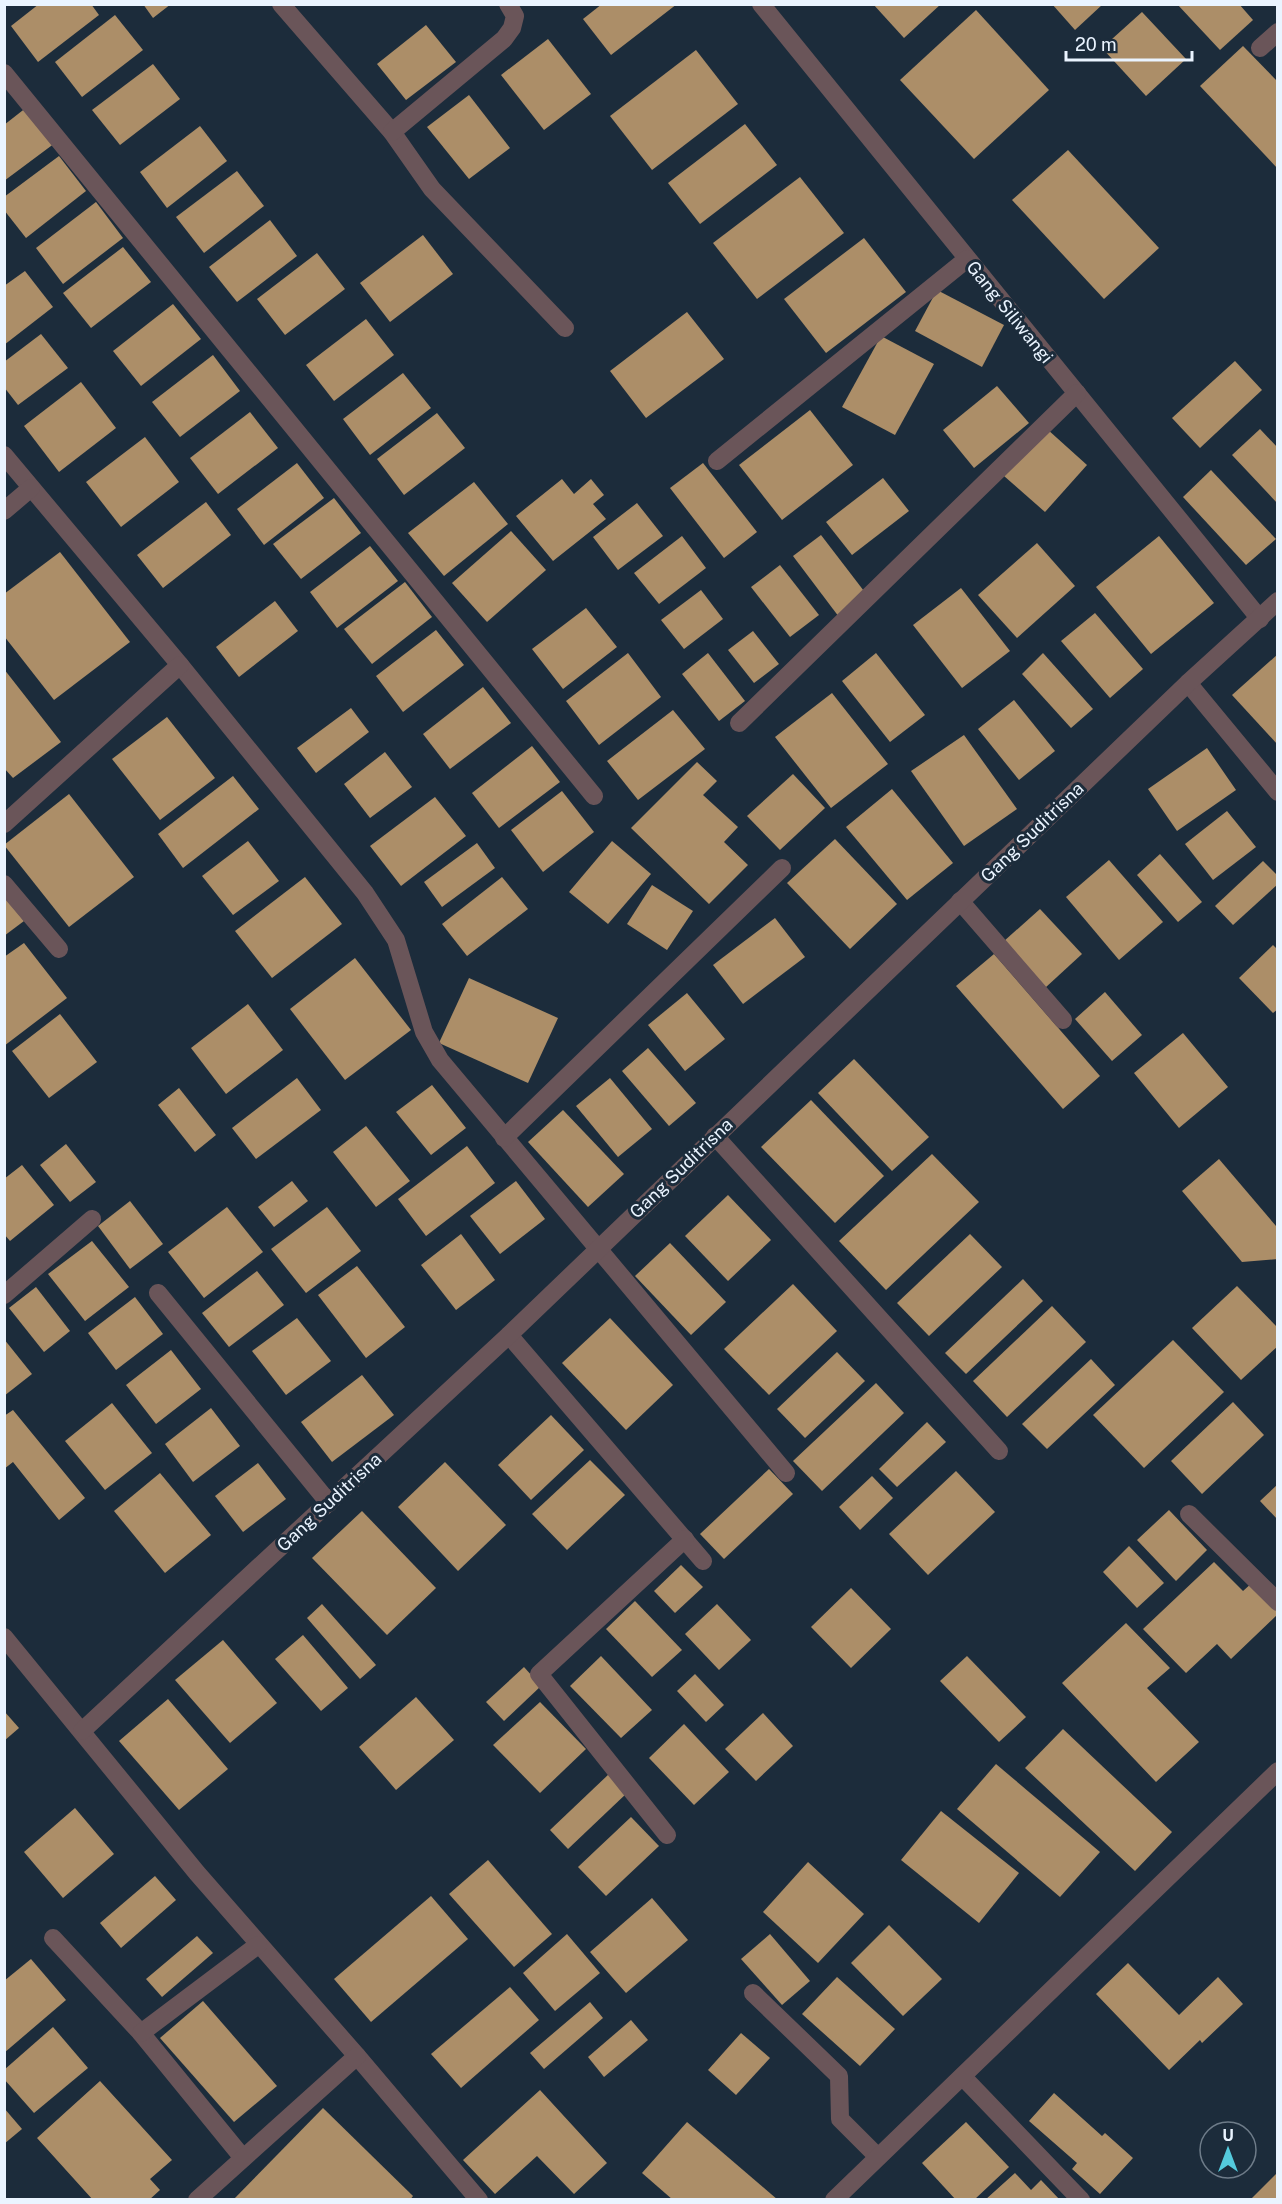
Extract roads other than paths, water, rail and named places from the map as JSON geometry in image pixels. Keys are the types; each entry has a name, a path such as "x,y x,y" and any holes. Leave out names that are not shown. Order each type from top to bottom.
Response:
{"street":[{"path":"281,4 392,132 432,189 565,328"},
{"path":"392,132 504,39 512,28 515,16 508,4"},
{"name":"Gang Siliwangi","path":"761,4 1260,619"},
{"path":"1260,48 1278,32"},
{"path":"4,73 594,796"},
{"path":"717,461 967,259"},
{"path":"739,723 1077,393"},
{"path":"4,455 180,664 387,923 400,951 424,1032 440,1060 786,1473"},
{"path":"4,511 31,489"},
{"name":"Gang Suditrisna","path":"82,1731 509,1335 1188,683 1278,601"},
{"path":"4,824 180,664"},
{"path":"1188,683 1278,792"},
{"path":"504,1138 782,868"},
{"path":"4,884 58,949"},
{"path":"960,901 1063,1020"},
{"path":"714,1136 999,1451"},
{"path":"4,1295 92,1219"},
{"path":"158,1293 329,1503"},
{"path":"509,1335 703,1561"},
{"path":"1189,1514 1278,1602"},
{"path":"667,1835 539,1674 685,1539"},
{"path":"4,1636 197,1873 479,2199"},
{"path":"834,2199 1278,1771"},
{"path":"53,1938 141,2033 243,2158"},
{"path":"141,2033 258,1945"},
{"path":"753,1993 839,2076 840,2120 878,2157"},
{"path":"197,2199 357,2056"},
{"path":"963,2077 1081,2199"}]}
